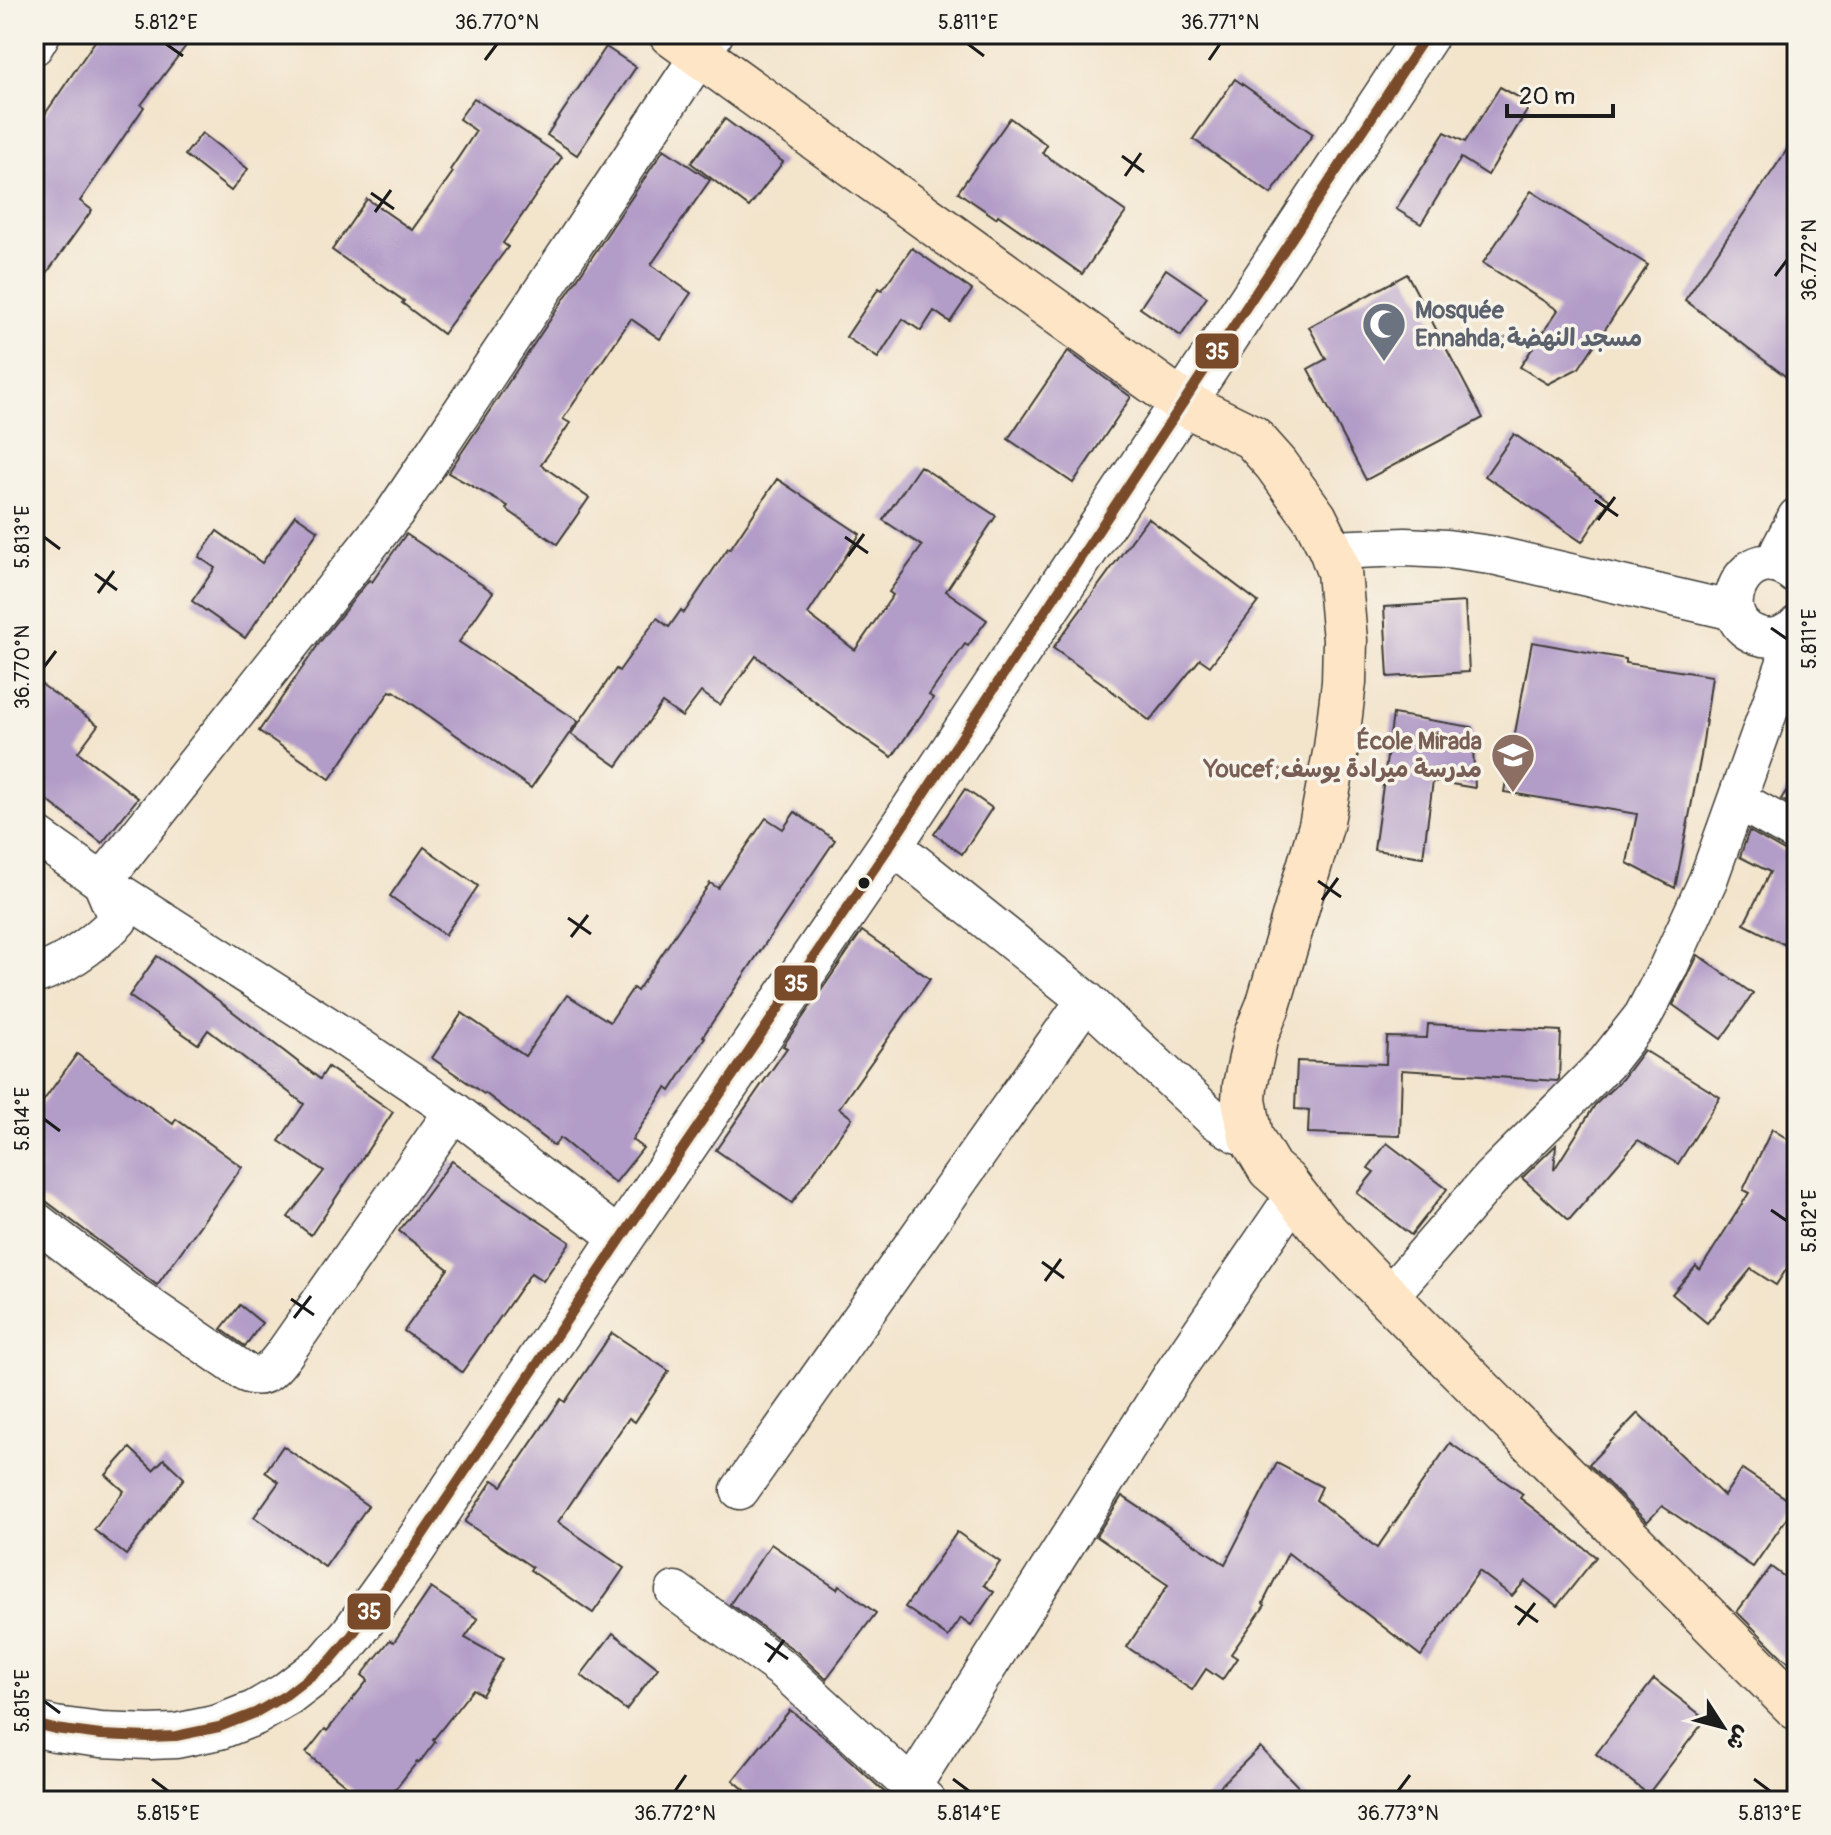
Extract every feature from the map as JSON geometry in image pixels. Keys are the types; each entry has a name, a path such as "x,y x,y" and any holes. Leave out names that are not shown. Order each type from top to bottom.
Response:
{"main road":[{"path":"695,41 1183,403 1252,437 1315,518 1339,572 1345,640 1344,682 1336,748 1321,826 1268,1006 1256,1035 1245,1086 1244,1100 1251,1137 1270,1169 1318,1224 1797,1708"},
{"path":"1268,1006 1276,1040 1277,1126 1288,1164 1290,1189"}],"street":[{"path":"34,46 41,34"},
{"path":"34,1724 101,1735 149,1737 176,1736 219,1727 255,1713 314,1675 352,1635 396,1575 891,844 1427,34"},
{"path":"102,882 395,512 695,41"},
{"path":"1793,629 1780,636 1766,638 1752,633 1741,624 1734,611 1733,597 1737,583 1747,572 1760,565 1786,570 1780,550 1797,517"},
{"path":"1331,550 1405,547 1497,556 1734,611"},
{"path":"1388,1297 1491,1178 1606,1063 1643,1016 1708,880 1785,665 1793,629"},
{"path":"1738,800 1797,833"},
{"path":"34,834 102,882 454,1111 621,1239"},
{"path":"891,844 1086,1000 1215,1120 1238,1134 1251,1137"},
{"path":"34,975 79,953 118,920 102,882"},
{"path":"740,1490 1086,1000"},
{"path":"34,1220 131,1294 246,1373 263,1375 284,1354 454,1111"},
{"path":"675,1591 784,1670 920,1794 1175,1371 1290,1189"}],"building":[{"path":"100,34 195,34 141,105 144,107 80,201 92,210 34,291 34,130"},
{"path":"606,47 636,67 577,155 547,135"},
{"path":"1235,79 1313,134 1271,194 1193,139"},
{"path":"1500,87 1531,104 1488,175 1461,158 1421,224 1396,209 1445,132 1465,142"},
{"path":"474,98 562,157 503,243 508,247 443,334 402,303 404,301 332,250 367,199 412,230 453,172 450,170 476,131 459,119"},
{"path":"1010,118 1047,145 1042,153 1126,212 1082,274 998,215 996,218 958,192"},
{"path":"725,119 783,162 749,207 691,163"},
{"path":"202,133 248,169 231,191 185,155"},
{"path":"1797,135 1797,385 1685,300"},
{"path":"664,149 710,180 651,265 691,293 660,339 631,319 563,419 570,423 541,465 589,498 557,544 506,509 508,506 448,473"},
{"path":"1531,191 1648,265 1579,368 1548,384 1520,367 1558,310 1483,263"},
{"path":"912,248 972,290 950,322 934,311 921,331 903,319 878,358 846,337 879,288 882,290"},
{"path":"1166,269 1207,297 1181,336 1140,308"},
{"path":"1407,274 1483,418 1366,480 1308,369 1326,359 1309,327"},
{"path":"1068,351 1131,397 1073,483 1008,439"},
{"path":"1514,434 1610,500 1582,542 1485,476"},
{"path":"920,466 996,516 946,591 987,620 968,646 965,644 929,695 933,698 892,757 846,726 756,656 720,705 701,692 682,717 662,703 617,766 571,734 616,669 619,671 657,618 669,627 681,610 684,613 777,479 860,534 808,614 855,650 893,595 889,592 922,546 883,520"},
{"path":"295,515 318,531 245,638 192,601 215,568 199,557 217,531 262,563"},
{"path":"1148,518 1258,602 1210,666 1200,659 1150,721 1053,648"},
{"path":"406,534 493,592 459,642 578,721 531,788 394,691 390,691 330,779 259,731 320,642 369,580 372,582"},
{"path":"1465,602 1469,672 1388,677 1384,607"},
{"path":"1532,642 1626,659 1626,663 1712,676 1701,756 1675,888 1627,863 1637,814 1504,792"},
{"path":"34,679 98,725 78,752 138,798 102,843 34,790"},
{"path":"1393,714 1472,727 1475,788 1433,781 1423,857 1374,850"},
{"path":"1797,775 1797,808 1781,799"},
{"path":"965,789 992,808 962,854 934,834"},
{"path":"795,812 835,840 703,1036 670,1091 666,1088 632,1140 643,1148 615,1183 560,1138 554,1146 485,1093 432,1058 462,1013 525,1056 567,995 610,1022 633,988 637,991 710,883 718,888 766,818 783,829"},
{"path":"1749,831 1797,855 1797,951 1744,924 1770,872 1740,857"},
{"path":"424,847 478,886 445,935 390,896"},
{"path":"862,931 930,979 839,1108 852,1118 792,1203 716,1150 787,1048 783,1046"},
{"path":"1698,955 1753,994 1721,1039 1673,1005"},
{"path":"157,956 320,1079 328,1067 393,1112 311,1235 288,1217 324,1171 279,1141 304,1104 208,1030 198,1044 129,996"},
{"path":"1428,1024 1561,1031 1559,1079 1402,1070 1400,1136 1308,1133 1309,1110 1295,1109 1297,1061 1386,1064 1387,1037 1427,1038"},
{"path":"1644,1050 1720,1097 1678,1164 1638,1140 1569,1220 1522,1178 1556,1145 1554,1170 1595,1105 1622,1079"},
{"path":"77,1054 173,1124 176,1119 242,1167 157,1285 47,1202 34,1198 34,1114"},
{"path":"1772,1129 1797,1145 1797,1253 1776,1285 1751,1269 1707,1323 1672,1294 1696,1266 1700,1270 1749,1193 1743,1190"},
{"path":"1387,1143 1447,1189 1411,1235 1357,1193 1374,1172 1368,1168"},
{"path":"452,1161 570,1242 543,1281 531,1273 462,1372 404,1331 448,1269 399,1231"},
{"path":"240,1305 262,1323 245,1346 221,1329"},
{"path":"612,1333 669,1371 635,1422 629,1418 558,1522 624,1568 593,1613 465,1522 493,1480 502,1486 561,1399 565,1402"},
{"path":"1638,1413 1724,1496 1742,1469 1796,1505 1753,1567 1662,1506 1647,1522 1589,1464"},
{"path":"1450,1443 1523,1494 1520,1498 1596,1557 1557,1606 1525,1581 1512,1596 1479,1571 1421,1656 1288,1553 1263,1603 1265,1605 1231,1654 1237,1658 1222,1680 1206,1669 1192,1690 1127,1647 1168,1585 1096,1536 1122,1496 1225,1564 1277,1463 1322,1487 1316,1500 1377,1548"},
{"path":"283,1446 368,1506 325,1567 254,1517 279,1482 265,1472"},
{"path":"130,1448 153,1470 164,1459 184,1478 126,1555 94,1530 124,1491 106,1475"},
{"path":"957,1532 1000,1562 984,1585 994,1592 971,1625 961,1618 948,1637 905,1607"},
{"path":"771,1544 837,1589 839,1585 876,1613 826,1679 797,1652 730,1604"},
{"path":"1771,1567 1797,1586 1797,1669 1737,1612"},
{"path":"431,1588 478,1619 465,1638 503,1659 482,1695 473,1689 419,1763 386,1801 365,1801 306,1753 368,1680 362,1675 390,1640 394,1642"},
{"path":"613,1633 658,1668 626,1710 581,1675"},
{"path":"1654,1679 1706,1719 1648,1794 1596,1754"},
{"path":"790,1710 894,1801 758,1801 733,1780"},
{"path":"1260,1747 1312,1801 1205,1801"}],"transit line":[{"name":"35","path":"34,1724 101,1735 149,1737 176,1736 219,1727 255,1713 286,1695 329,1662 352,1635 891,844 1427,34"}],"place":[{"name":"Mosquée Ennahda;مسجد النهضة","path":"1384,363"},
{"name":"École Mirada Youcef;مدرسة ميرادة يوسف","path":"1513,794"}]}
